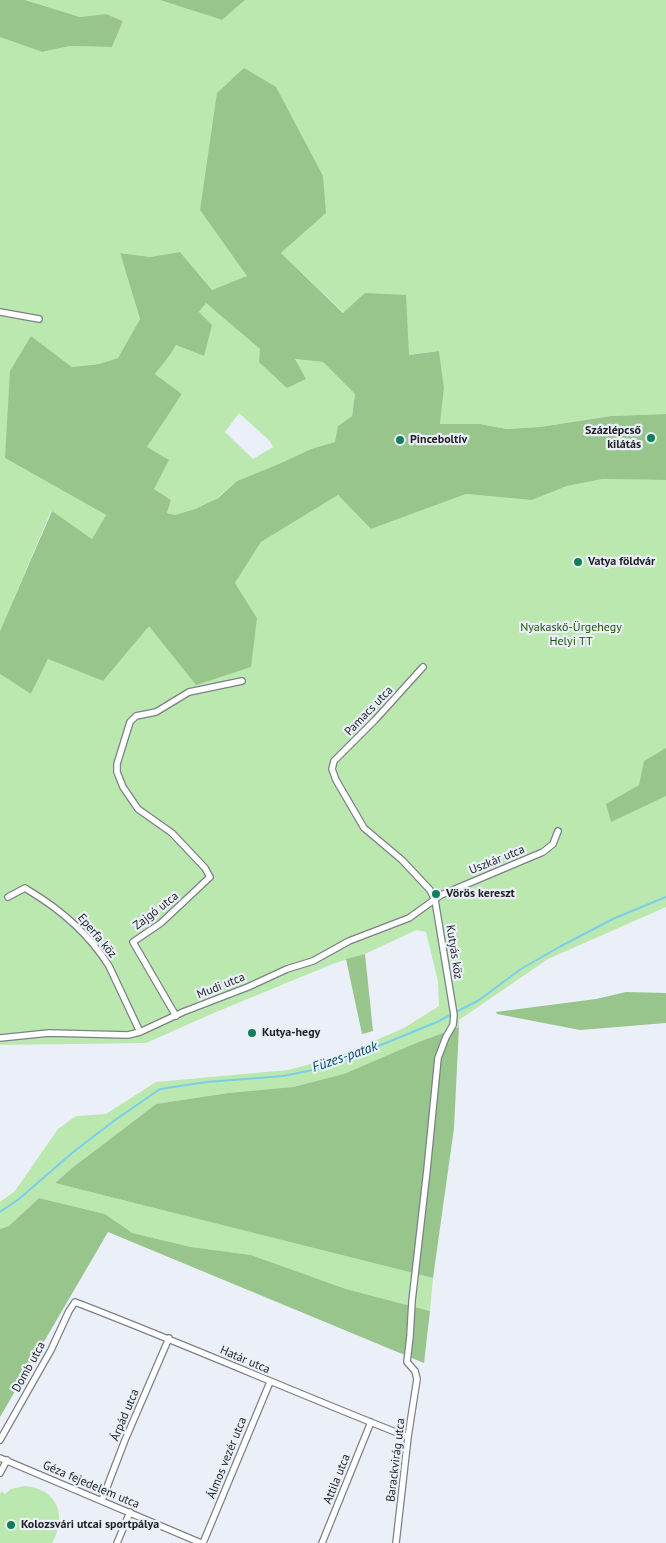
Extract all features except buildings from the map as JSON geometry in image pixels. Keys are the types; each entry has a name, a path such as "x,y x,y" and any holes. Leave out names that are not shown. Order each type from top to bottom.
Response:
{"street":[{"path":"0,312 39,319"},
{"name":"Pamacs utca","path":"423,667 376,719 334,760 332,769 364,828 402,860 430,890 435,900"},
{"name":"Zajgó utca","path":"176,1016 133,942 161,923 210,878 205,868 172,833 138,809 122,787 117,772 117,764 130,722 136,716 156,712 189,692 242,680"},
{"name":"Uszkár utca","path":"435,900 441,895 543,852 553,844 558,832"},
{"name":"Eperfa köz","path":"8,897 25,888 70,920 109,966 140,1032"},
{"name":"Kutyás köz","path":"417,1379 407,1362 412,1300 438,1058 453,1025 454,1015 435,900"},
{"name":"Mudi utca","path":"1,1036 49,1033 128,1035 140,1032 287,969 313,961 349,942 409,918 435,900"},
{"name":"Határ utca","path":"75,1302 168,1338 270,1382 408,1437"},
{"name":"Domb utca","path":"0,1440 51,1350 75,1302"},
{"name":"Árpád utca","path":"102,1500 168,1338"},
{"name":"Barackvirág utca","path":"396,1543 408,1437 417,1379"},
{"name":"Álmos vezér utca","path":"202,1543 270,1382"},
{"name":"Attila utca","path":"322,1543 370,1422"},
{"name":"Géza fejedelem utca","path":"0,1458 202,1543"},
{"path":"0,1473 7,1460"},
{"path":"117,1543 130,1512"}],"green space":[{"path":"0,0 25,0 80,17 106,14 123,21 112,47 70,46 42,52 0,37"},
{"path":"25,0 160,0 222,20 245,0 666,0 666,414 611,416 540,427 507,429 480,424 440,424 444,388 439,351 409,355 344,313 281,253 326,213 200,210 248,276 212,290 180,252 150,257 120,253 140,319 118,358 99,364 72,367 31,336 5,458 106,515 92,539 51,511 0,631 0,37 42,52 70,46 112,47 123,21 106,14 80,17"},
{"path":"160,0 245,0 222,20"},
{"path":"244,68 276,87 323,176 326,213 281,253 343,313 365,293 406,295 409,355 439,351 444,388 440,424 480,424 507,429 540,427 611,416 666,414 666,480 603,479 567,486 532,500 466,494 371,529 338,495 261,542 235,583 257,618 251,667 196,685 149,626 103,681 48,659 31,694 0,674 0,631 52,511 92,539 106,515 5,458 10,371 31,336 72,367 99,364 118,358 140,319 120,253 150,257 180,252 212,290 247,276 200,210 217,93","holes":["206,303 260,349 259,362 287,388 306,379 295,359 323,362 355,394 352,416 338,426 335,442 311,449 237,481 218,498 195,509 175,515 167,513 171,500 154,489 169,460 147,447 182,394 155,374 176,345 204,356 212,325 199,312"]},
{"path":"206,303 260,349 306,379 294,359 323,362 355,394 352,416 338,426 336,442 311,449 237,481 217,498 195,509 175,515 167,513 171,500 154,489 147,447 182,394 155,374 176,345 204,356 199,312","holes":["239,413 270,441 273,447 253,459 225,432"]},
{"name":"Nyakaskő-Ürgehegy Helyi TT","path":"603,479 666,480 666,907 548,959 459,1020 459,1027 416,1043 345,1074 293,1087 228,1093 156,1104 55,1183 433,1278 430,1311 346,1289 251,1255 191,1247 131,1233 105,1214 39,1198 9,1226 0,1229 0,1202 15,1191 58,1129 76,1116 106,1114 156,1082 288,1070 337,1057 404,1028 439,1006 438,981 426,932 416,930 365,954 335,963 146,1043 0,1045 0,674 31,694 48,659 103,681 149,625 196,685 257,618 235,583 261,542 338,495 371,529 466,494 532,500 567,486"},
{"path":"666,748 666,796 611,822 606,804 639,785 644,761"},
{"path":"365,954 373,1031 362,1034 346,959"},
{"path":"626,992 666,993 666,1023 580,1030 497,1014 496,1012 596,999"},
{"path":"459,1027 454,1128 433,1278 55,1183 156,1104 228,1093 293,1087 344,1074"},
{"path":"39,1198 105,1214 132,1233 191,1247 251,1255 346,1289 430,1311 424,1363 108,1232 0,1417 0,1229 9,1226"},
{"path":"24,1486 45,1492 56,1505 59,1523 52,1543 0,1543 0,1494 2,1491 5,1494 11,1489"}],"waterway":[{"name":"Füzes-patak","path":"0,1212 19,1199 72,1153 160,1089 207,1082 283,1076 322,1068 354,1056 437,1022 479,1000 521,969 561,946 615,918 666,897"}],"place":[{"name":"Százlépcső kilátás","path":"651,438"},
{"name":"Pinceboltív","path":"400,440"},
{"name":"Vatya földvár","path":"578,562"},
{"name":"Vörös kereszt","path":"436,894"},
{"name":"Kutya-hegy","path":"252,1033"},
{"name":"Kolozsvári utcai sportpálya","path":"11,1525"}]}
